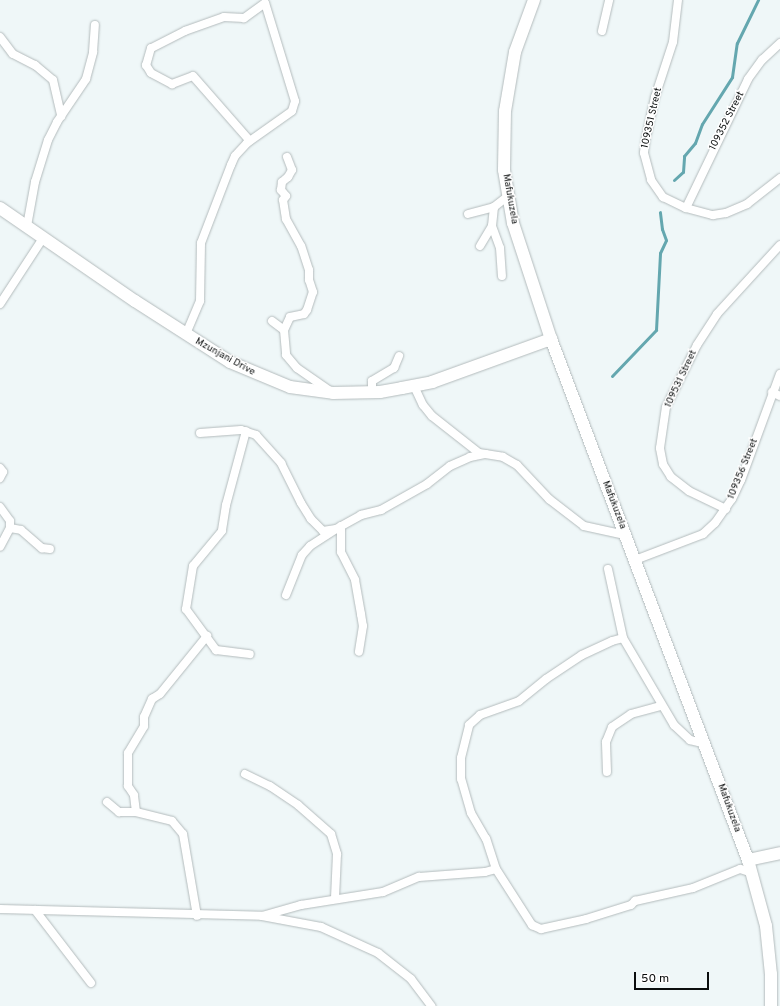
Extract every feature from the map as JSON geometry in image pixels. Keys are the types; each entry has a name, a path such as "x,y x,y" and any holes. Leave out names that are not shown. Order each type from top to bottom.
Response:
{"main road":[{"name":"Mafukuzela","path":"534,0 515,52 506,96 503,138 507,197 521,250 551,339 706,744 752,872 766,926 771,974 771,1006"},
{"name":"Mzunjani Drive","path":"0,208 42,238 230,362 260,376 290,387 332,393 372,392 414,386 484,364 551,339"},
{"path":"748,860 780,853"}],"street":[{"path":"602,31 609,0"},
{"name":"109351 Street","path":"678,0 673,42 655,97 644,154 651,180 663,197 686,208 713,215 726,213 747,204 780,178"},
{"path":"186,334 200,301 200,243 235,156 250,141 292,111 295,101 265,3 244,18 224,17 184,31 151,48 146,66 151,74 172,84 193,76 250,141"},
{"path":"27,226 40,163 48,140 60,116 86,80 93,52 95,25"},
{"path":"0,37 13,54 34,65 53,80 60,116"},
{"name":"109352 Street","path":"686,208 748,79 762,60 780,43"},
{"path":"287,157 292,170 288,177 282,182 281,190 286,196 283,200 286,219 301,246 309,270 309,280 313,292 307,310 304,314 290,317 284,330 286,355 297,368 332,393"},
{"path":"468,214 494,207 507,197"},
{"path":"480,246 492,226 494,207"},
{"path":"492,226 500,248 502,276"},
{"path":"0,304 42,238"},
{"name":"109531 Street","path":"726,509 689,491 671,477 663,464 660,448 666,407 697,345 717,314 780,245"},
{"path":"272,321 284,330"},
{"path":"372,392 372,381 394,368 399,356"},
{"name":"109356 Street","path":"635,560 703,534 726,509 741,480 776,394 780,374"},
{"path":"414,386 423,405 432,416 479,453 503,457 517,464 550,499 584,526 625,535"},
{"path":"200,433 246,431 256,435 281,463 301,503 316,525 323,531 341,526"},
{"path":"246,431 226,505 222,531 193,566 189,579 186,609 216,650 250,654"},
{"path":"286,595 302,555 310,546 361,515 396,503 427,484 450,466 470,457 486,454"},
{"path":"0,468 3,472 0,478"},
{"path":"0,507 10,521 10,528 0,547"},
{"path":"341,526 340,552 355,580 363,626 359,652"},
{"path":"10,528 22,530 42,548 50,548"},
{"path":"608,570 623,638 661,706 681,733 690,740 706,744"},
{"path":"136,812 134,795 128,786 128,753 144,726 144,717 152,699 160,694 207,636"},
{"path":"623,638 582,656 546,679 519,701 480,715 469,725 461,758 461,779 471,813 486,839 496,869 532,925 541,929 586,919 631,905 635,902 693,888 740,869 752,872"},
{"path":"607,772 606,742 612,727 631,714 661,706"},
{"path":"245,774 270,786 298,805 331,834 337,854 335,898"},
{"path":"107,802 119,812 136,812 172,821 183,834 197,916"},
{"path":"262,916 335,898 383,892 419,877 486,872 496,869"},
{"path":"0,909 197,916 262,916 321,927 378,953 411,979 431,1006"},
{"path":"35,910 91,983"}],"waterway":[{"path":"674,180 683,172 684,156 695,143 702,124 732,77 737,43 758,0"},
{"path":"612,376 656,330 660,253 666,240 662,229 660,212"}]}
